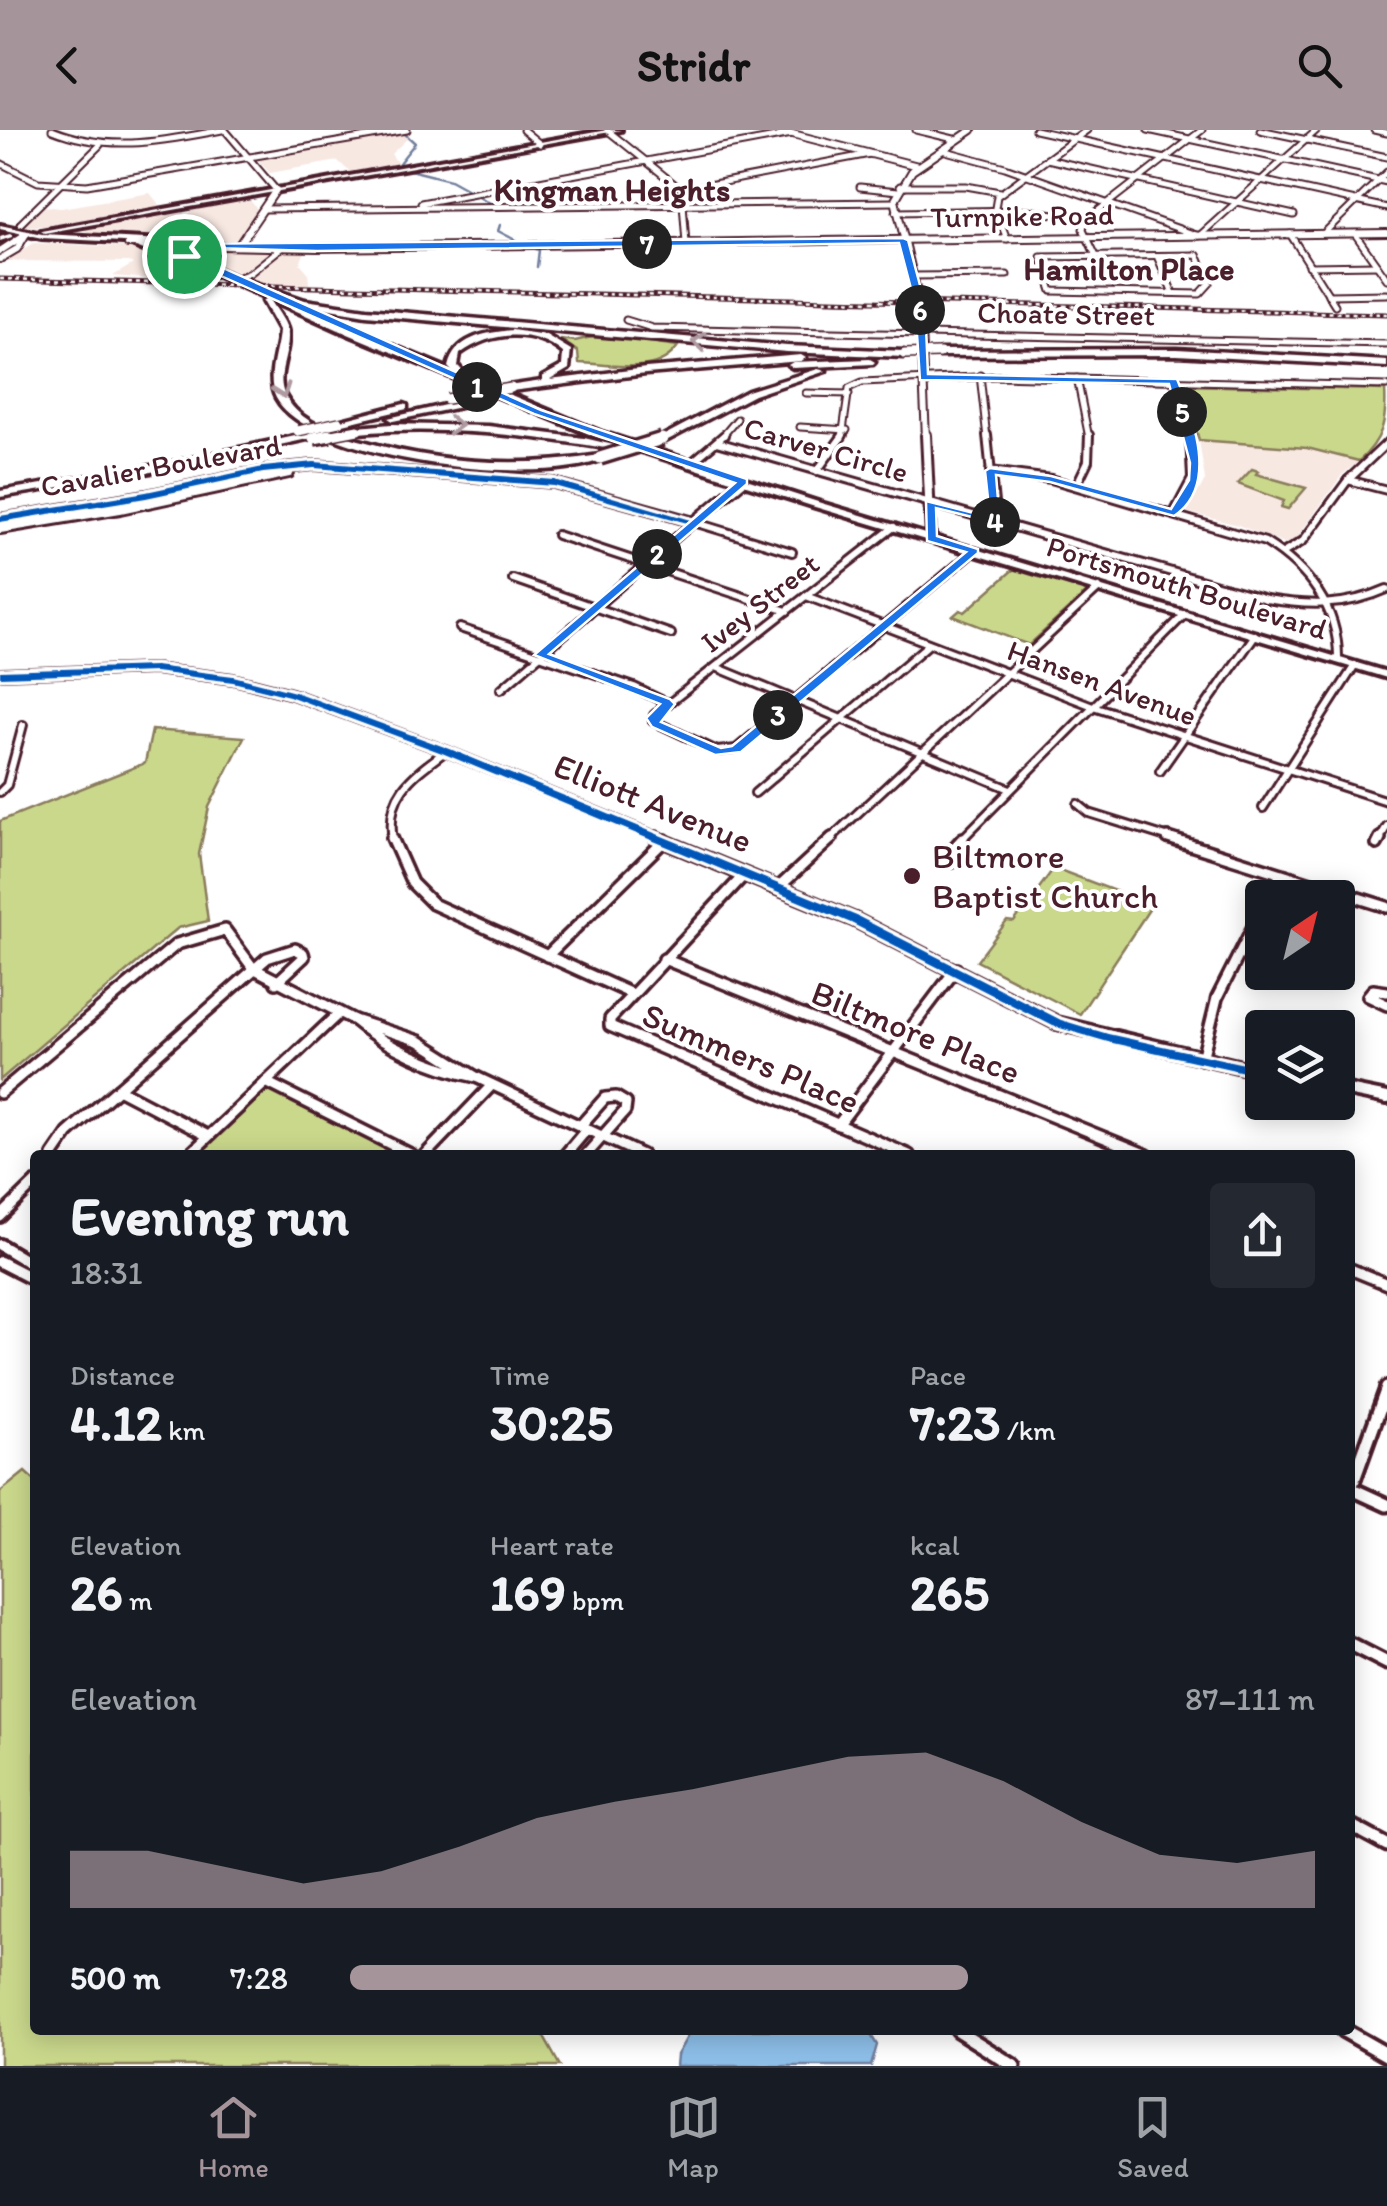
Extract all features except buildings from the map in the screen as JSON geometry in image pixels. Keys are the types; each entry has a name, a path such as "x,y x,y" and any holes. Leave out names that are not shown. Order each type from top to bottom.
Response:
{"highway":[{"path":"234,279 303,302 366,312 904,357"},
{"path":"267,301 284,330 276,373 279,395 297,415 316,428 391,453 450,464 524,468 600,458 662,439 782,381 904,357"},
{"path":"0,494 235,452 466,404 520,390 566,367 570,356 560,344 518,334 472,342 456,353 452,362 469,383"},
{"path":"0,486 307,435 447,399 672,375 904,357 1123,351 1293,357 1387,365"},
{"path":"940,356 1387,365"},
{"path":"349,426 477,425 617,448"}],"main road":[{"path":"7,239 609,130"},
{"name":"Turnpike Road","path":"165,243 281,248 1387,233"},
{"name":"Portsmouth Boulevard","path":"7,239 165,243"},
{"name":"Portsmouth Boulevard","path":"7,239 165,243 191,260 567,424 743,482"},
{"name":"Turnpike Road","path":"165,243 238,246"},
{"name":"Portsmouth Boulevard","path":"128,244 156,251 517,411 617,448 1387,674"},
{"path":"191,260 182,249 198,245"},
{"path":"156,251 191,260"}],"street":[{"path":"52,130 78,142 100,146 223,130 276,190 238,246"},
{"path":"0,164 32,180 60,185 104,183 407,130"},
{"path":"523,130 538,143"},
{"path":"609,130 682,190 686,244"},
{"path":"777,130 918,166"},
{"path":"916,130 958,140"},
{"path":"932,538 921,332 913,276 895,202 899,188 918,166 972,130"},
{"path":"1035,130 1387,208"},
{"path":"1006,239 996,211 995,200 1000,192 1087,130"},
{"path":"1148,130 1387,182"},
{"path":"1096,256 1083,229 1088,219 1202,130"},
{"path":"1260,130 1387,157"},
{"path":"942,150 1026,174 1199,236 1316,130"},
{"path":"1374,130 1387,133"},
{"path":"393,208 792,134"},
{"path":"20,224 100,146"},
{"path":"682,190 870,154"},
{"path":"1047,158 1294,215"},
{"path":"1324,234 1387,172"},
{"path":"860,188 966,186 1000,192"},
{"path":"853,192 855,202"},
{"path":"264,209 895,202"},
{"path":"896,212 1038,211 1088,219"},
{"path":"1290,234 1335,305"},
{"path":"1355,234 1387,279"},
{"path":"0,259 7,239"},
{"path":"234,279 250,273 281,248"},
{"path":"1197,255 1210,283 1200,294 1052,291 1041,258 1096,256 1157,256 1197,255"},
{"path":"1157,256 1173,294"},
{"path":"1310,266 1377,266"},
{"path":"913,276 1007,274"},
{"path":"1328,295 1387,294"},
{"name":"Choate Street","path":"626,320 652,328 1387,344"},
{"path":"980,375 996,522"},
{"path":"817,471 836,452 848,430 850,386 857,382 980,375 1387,386"},
{"path":"1076,486 1088,468 1091,452 1077,378"},
{"path":"1174,381 1196,471 1192,488 1174,513"},
{"path":"806,393 849,394"},
{"path":"690,464 737,419"},
{"path":"800,426 848,430"},
{"name":"Carver Circle","path":"717,442 1251,596 1324,604 1365,598 1387,589"},
{"path":"1283,552 1303,541 1348,480 1387,443"},
{"name":"Cavalier Boulevard","path":"0,519 113,501 249,472 314,466 570,485 792,552"},
{"name":"Cavalier Boulevard","path":"0,528 120,510 318,470 391,470"},
{"path":"990,471 1026,474 1174,513 1250,535 1283,552 1306,574 1324,604 1338,635 1338,660"},
{"path":"249,472 256,480"},
{"path":"1348,480 1387,490"},
{"path":"501,690 743,482"},
{"name":"Ivey Street","path":"796,700 736,749 726,752 656,724 654,715 894,527"},
{"path":"557,535 787,611"},
{"path":"796,700 974,551"},
{"path":"513,579 671,634"},
{"path":"778,888 1099,588"},
{"name":"Hansen Avenue","path":"806,596 1093,706 1387,801"},
{"path":"951,862 952,851 1010,789 1185,614"},
{"path":"460,628 634,687 668,704"},
{"path":"1160,771 1255,635"},
{"path":"756,793 929,644"},
{"path":"1263,808 1354,665"},
{"path":"716,667 1010,789"},
{"name":"Elliott Avenue","path":"0,674 132,668 222,676 314,701 746,874 956,969 1058,1022 1245,1068"},
{"path":"0,792 7,785 23,726"},
{"name":"Summers Place","path":"446,751 408,780 394,800 392,826 406,876 433,904 632,994"},
{"path":"0,761 14,759"},
{"path":"1078,804 1089,813 1387,907"},
{"path":"1377,844 1387,826"},
{"path":"547,956 664,840"},
{"name":"Summers Place","path":"746,874 610,1019 614,1030 897,1150"},
{"path":"1278,880 1281,874"},
{"path":"0,1092 177,944 224,930 255,969 354,1020 368,1033 455,1073 492,1084 631,1150"},
{"path":"1202,1059 1217,998 1245,943"},
{"path":"55,1150 68,1132 272,955 295,949 303,952 304,958 276,983"},
{"name":"Biltmore Place","path":"664,959 1135,1150"},
{"path":"838,1125 956,969"},
{"path":"1387,992 1373,990 1368,996 1387,1005"},
{"path":"193,1150 339,1013"},
{"path":"266,1082 402,1150"},
{"path":"430,1150 492,1084"},
{"path":"118,1089 208,1136"},
{"path":"1355,1091 1387,1098"},
{"path":"569,1150 605,1098 624,1100 626,1112 590,1150"},
{"path":"0,1217 30,1188"},
{"path":"0,1244 30,1263"},
{"path":"0,1262 30,1277"},
{"path":"1355,1271 1387,1284"},
{"path":"1355,1475 1387,1388"},
{"path":"1355,1491 1387,1506"},
{"path":"1355,1647 1387,1663"},
{"path":"1355,1828 1387,1845"},
{"path":"965,2035 1014,2066"},
{"path":"1353,2035 1387,2055"}],"shaded area":[{"path":"408,133 410,136 391,154 398,164 351,173 338,161 270,173 257,159"},
{"path":"150,193 161,207 46,226 23,226 42,206 61,208"},
{"path":"248,198 258,210 235,242 93,237 84,229 182,211 187,216 194,208"},
{"path":"34,243 144,248 207,277 174,281 113,276 133,264 129,262 3,261"},
{"path":"184,250 306,250 300,263 308,272 309,284 253,284 187,254"},
{"path":"1199,440 1307,448 1359,461 1342,475 1296,539 1284,544 1238,525 1187,512 1205,480"}],"green space":[{"path":"600,335 678,346 658,362 632,367 579,363 578,352 560,339 575,341"},
{"path":"1183,385 1385,390 1384,421 1373,446 1359,461 1307,448 1199,440"},
{"path":"1252,469 1258,471 1256,474 1306,488 1288,509 1281,507 1284,501 1238,484"},
{"path":"1015,568 1088,591 1029,645 953,616 960,610 965,612"},
{"path":"152,730 244,737 209,807 199,854 208,921 178,928 0,1080 0,821 145,763"},
{"path":"1054,868 1152,905 1080,1014 977,961 1007,921 1014,922"},
{"path":"274,1092 391,1150 200,1150 258,1095"},
{"path":"25,1472 30,1476 30,2035 543,2035 560,2066 0,2066 0,1492"}],"water":[{"path":"688,2035 871,2035 877,2045 871,2066 676,2066 677,2055"}],"waterway":[{"path":"399,163 415,143 404,133"},
{"path":"410,170 450,180 470,191"},
{"path":"477,195 490,203"},
{"path":"500,225 498,231 521,243"},
{"path":"533,248 539,250 537,267"}],"railway":[{"path":"0,279 1387,314"}],"cycle path":[{"path":"0,519 146,495 263,470 314,465 554,483 694,522"},
{"path":"0,674 155,669 233,679 292,694 446,751 855,920 1057,1023 1245,1068"}],"place":[{"name":"Biltmore Baptist Church","path":"912,876"}],"district":[{"name":"Kingman Heights","path":"612,190"},
{"name":"Hamilton Place","path":"1129,269"}],"route":[{"path":"903,240 918,290 924,378 980,375 1174,381 1196,463 1195,480 1174,513 1051,479 990,471 996,522 930,503 932,538 974,551 736,749 720,752 656,724 652,718 668,704 651,694 540,655 743,482 538,412 184,256 165,244 317,248 903,240"}]}
